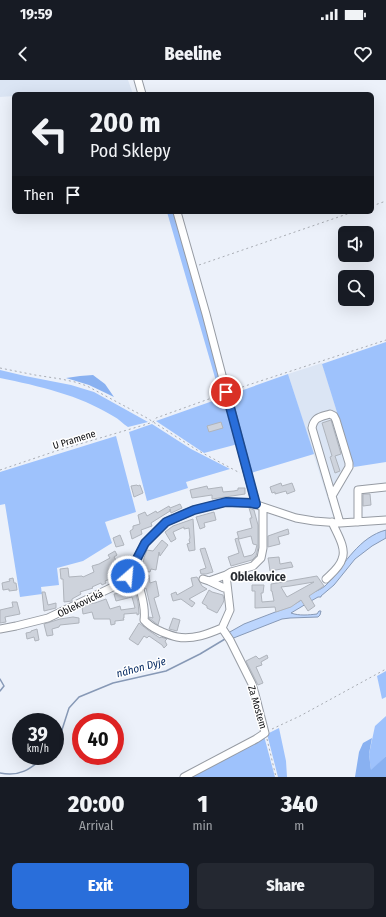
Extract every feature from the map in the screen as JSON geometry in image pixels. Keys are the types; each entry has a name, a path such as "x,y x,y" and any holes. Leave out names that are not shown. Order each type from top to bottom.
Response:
{"street":[{"path":"138,80 141,92"},
{"path":"178,214 249,478 260,506 264,548 261,558 253,566 206,580 224,588 227,587"},
{"path":"332,496 349,463 336,420 334,416 330,414 317,418 313,422 312,428 332,496 340,523"},
{"path":"358,522 358,490 386,487"},
{"name":"Oblekovická","path":"0,629 48,618 117,585 128,576 132,570 145,543 166,522 194,510 226,502 251,503 296,518 314,521 340,523 386,520"},
{"path":"326,579 343,559 342,545 332,522"},
{"path":"132,570 140,590 145,612 144,620 150,627 176,637 187,638 224,630 230,610 226,575"},
{"name":"Za Mostem","path":"224,630 246,670 256,694 265,732"},
{"path":"184,777 256,739 265,732"}],"path":[{"path":"374,205 386,201"},
{"path":"192,267 347,214"},
{"name":"U Pramene","path":"0,470 56,451 144,425 152,422 156,418 245,386 386,340"},
{"path":"0,368 61,379 86,386 249,478"},
{"path":"265,732 300,716 386,669"},
{"name":"Za Mostem","path":"265,732 276,777"}],"shaded area":[{"path":"0,80 128,80 132,92 12,92 12,96 0,97"},
{"path":"168,214 175,214 220,377 216,381"},
{"path":"386,342 386,462 354,467 322,364"},
{"path":"322,363 354,467 336,497 343,521 335,522 288,374"},
{"path":"0,370 71,385 94,392 148,422 128,427 115,417 73,397 29,384 0,378"},
{"path":"288,374 314,454 251,473 229,395"},
{"path":"93,375 105,384 114,397 89,385 66,378"},
{"path":"224,397 238,444 204,453 156,421"},
{"path":"152,424 191,449 230,469 186,482 188,488 147,501 129,432"},
{"path":"116,436 136,512 105,522 112,543 83,561 57,568 59,585 41,587 42,594 20,597 5,504 0,505 0,472"},
{"path":"386,530 386,538 372,546 355,559 334,585 321,597 311,601 308,597 310,594 326,585 360,545 376,534"},
{"path":"303,599 306,604 291,613 297,615 307,615 317,614 321,611 318,617 282,619 231,639 228,633 244,624 291,606"},
{"path":"386,671 386,697 382,699 377,676"},
{"path":"386,716 386,756 371,771 369,754 375,726"},
{"path":"279,728 286,761 287,777 278,777 267,734"},
{"path":"264,736 275,777 188,777"},
{"path":"372,738 369,754 371,770 386,756 386,777 355,777 359,752 363,743"}],"building":[{"path":"331,420 341,454 335,456 340,471 335,473 330,457 332,456 322,423"},
{"path":"221,422 223,428 209,432 207,426"},
{"path":"281,483 282,486 292,483 295,491 287,494 286,491 275,494 275,492 272,493 270,487"},
{"path":"140,485 143,493 134,497 131,486"},
{"path":"207,486 208,489 222,487 223,492 238,490 238,488 245,488 245,494 212,499 212,495 192,498 190,490"},
{"path":"363,494 370,494 371,505 363,506"},
{"path":"180,504 182,508 171,513 170,509 170,511 151,523 152,526 141,530 142,534 132,539 130,531 133,529 133,526 140,524 138,515 145,512 147,516 156,511 157,513 169,506 170,508"},
{"path":"249,508 254,510 258,525 258,548 256,556 252,560 231,566 228,557 239,553 235,539 238,538 244,557 252,555 255,552 257,545 253,544 251,536 239,539 237,532 252,528 250,518 252,518"},
{"path":"214,512 216,520 204,523 205,527 200,529 196,517"},
{"path":"193,519 195,550 189,551 187,544 190,543 189,528 184,529 184,527 173,532 176,539 171,542 165,532 173,526"},
{"path":"288,529 289,534 278,537 280,544 268,547 268,536"},
{"path":"120,535 124,545 116,547 113,538"},
{"path":"162,540 168,545 160,556 159,552 156,570 151,569 150,572 142,570 147,550 153,551"},
{"path":"205,548 213,572 201,574 200,570 206,568 200,549"},
{"path":"115,551 117,555 114,557 122,569 110,579 105,581 106,583 102,585 101,583 92,587 93,588 80,592 81,594 72,599 72,601 64,602 63,579 61,579 60,569 68,568 69,577 83,577 94,572 92,566 110,558 108,555"},
{"path":"279,557 280,564 291,562 293,567 270,571 268,558"},
{"path":"149,575 150,583 156,581 159,596 154,598 160,618 158,625 149,618 153,618 146,588 145,589 141,577"},
{"path":"317,576 324,586 309,596 315,606 308,611 301,600 291,607 276,612 275,607 255,608 255,591 252,591 252,585 264,585 263,593 261,593 262,602 274,601 271,591 271,584","holes":["314,582 287,597 281,587"]},
{"path":"197,577 202,586 207,589 189,599 195,603 192,607 181,599 173,601 171,594 176,592 177,595 193,586 191,578"},
{"path":"13,578 14,583 16,583 17,590 3,590 2,583 10,581 9,579"},
{"path":"135,590 139,614 137,615 137,613 124,614 124,620 115,621 115,624 111,625 110,619 94,619 92,612 83,614 82,607 106,599 110,609 120,606 121,610 135,608 132,597 116,601 114,594"},
{"path":"209,590 223,595 223,603 217,613 207,608 207,606 202,603"},
{"path":"42,592 45,592 48,605 56,603 56,608 44,611"},
{"path":"12,602 17,602 20,614 5,617 6,622 0,623 0,610 13,607"},
{"path":"73,617 79,618 79,623 60,625 59,627 52,629 53,635 47,636 44,624"},
{"path":"173,618 180,620 177,631 169,629"},
{"path":"139,623 160,638 167,639 165,641 167,645 164,648 149,636 147,638 144,636 138,645 129,639"},
{"path":"37,629 39,640 35,641 34,637 27,639 26,633"},
{"path":"267,655 268,658 261,662 262,665 256,667 263,683 258,685 246,661 256,656 259,659"}],"waterway":[{"name":"náhon Dyje","path":"64,724 69,708 79,697 113,683 166,671 200,654 225,639"},
{"name":"náhon Dyje","path":"0,679 4,686 0,691"},
{"name":"náhon Dyje","path":"0,773 20,773 35,765"}],"district":[{"name":"Oblekovice","path":"258,577"}],"route":[{"path":"128,576 145,543 166,522 194,510 226,502 256,504 226,392"}]}
